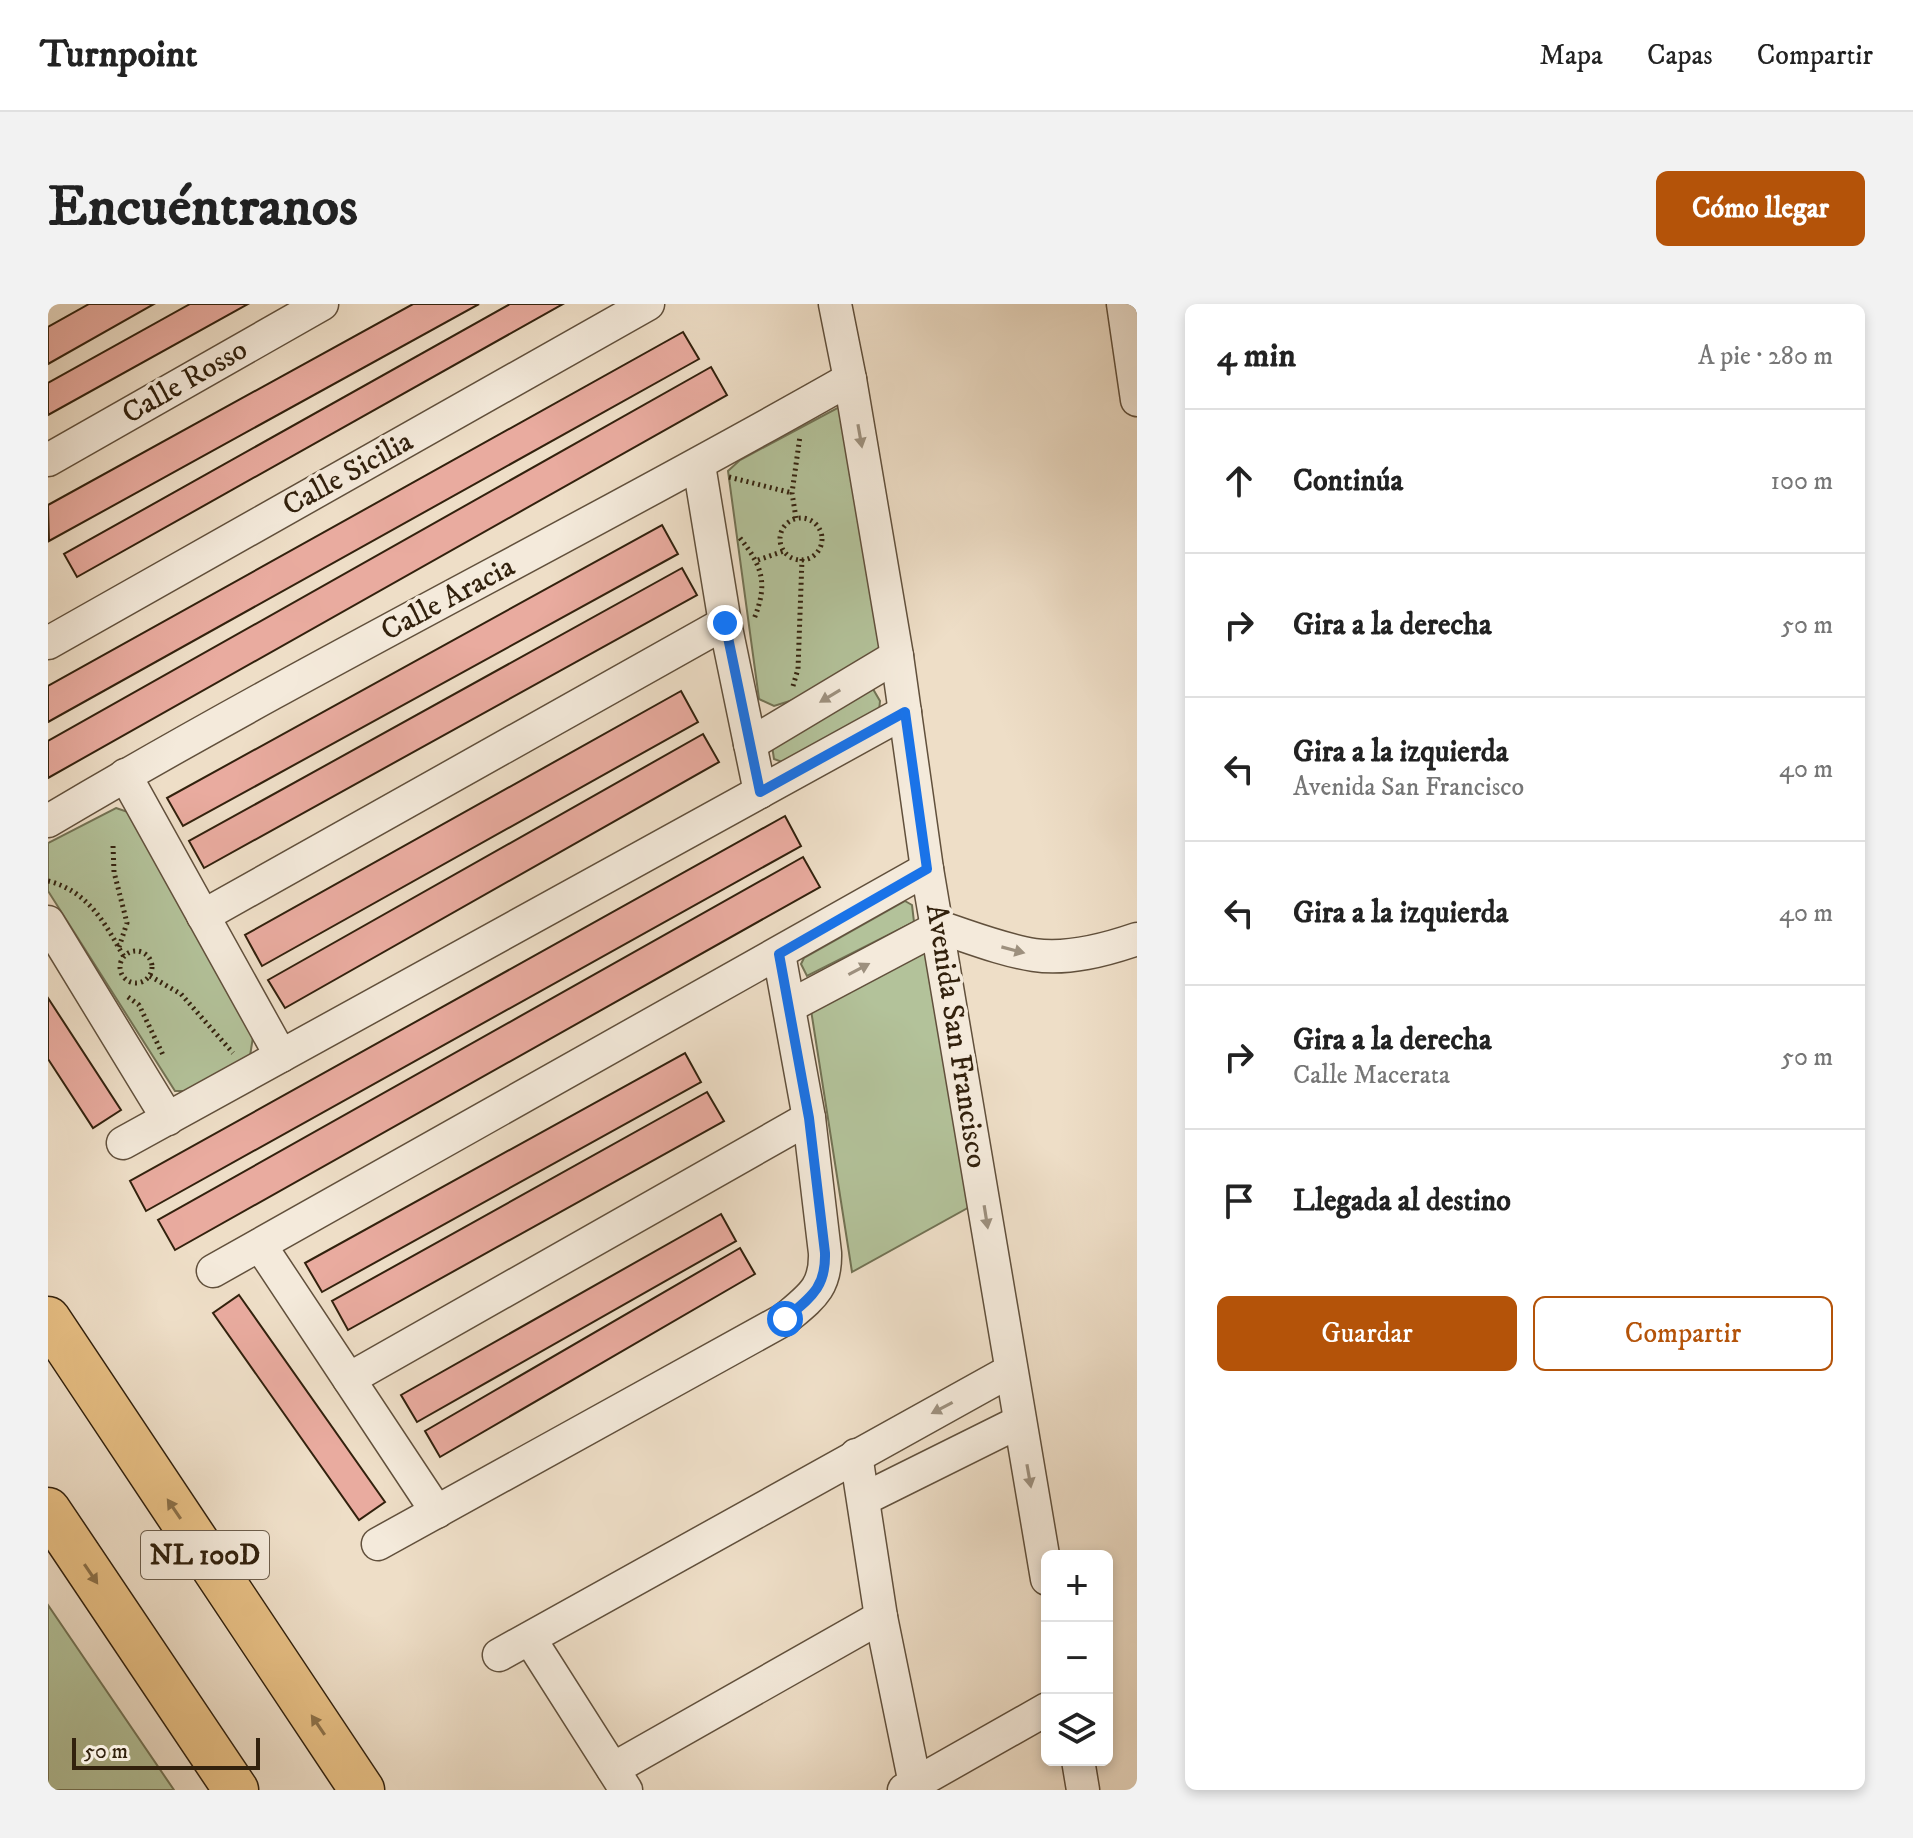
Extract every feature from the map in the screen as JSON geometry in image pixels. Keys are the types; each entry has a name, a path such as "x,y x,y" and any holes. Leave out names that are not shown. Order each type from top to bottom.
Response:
{"highway":[{"name":"NL 100D","path":"48,1319 362,1790"},
{"name":"NL 100D","path":"48,1510 236,1790"}],"street":[{"name":"Calle Rosso","path":"48,460 322,304"},
{"name":"Calle Sicilia","path":"52,632 648,304"},
{"name":"Avenida San Francisco","path":"835,304 897,656 927,869 1042,1550"},
{"path":"1123,304 1137,400"},
{"name":"Calle Aracia","path":"48,821 125,775 458,593 719,471 850,379"},
{"path":"719,471 750,744 760,792"},
{"path":"203,916 736,620"},
{"path":"750,744 897,656"},
{"path":"123,1143 905,712"},
{"path":"125,775 281,1056"},
{"path":"213,1271 927,869"},
{"path":"48,922 168,1119"},
{"path":"790,1006 939,927 1036,956 1107,949 1137,939"},
{"path":"378,1544 785,1319 811,1297 825,1272 825,1253 809,1118 779,954"},
{"path":"349,1379 809,1118"},
{"path":"260,1245 437,1512"},
{"path":"499,1655 1010,1371"},
{"path":"864,1499 1019,1422"},
{"path":"856,1455 910,1787 1041,1712"},
{"path":"530,1639 620,1779 881,1617"},
{"path":"1079,1766 1083,1790"}],"path":[{"path":"789,434 802,427 792,493 796,518"},
{"path":"719,471 730,491"},
{"path":"719,471 792,493"},
{"path":"796,518 816,524 822,536 819,549 808,558 789,556 780,538 785,525 796,518"},
{"path":"736,620 749,632 763,596 758,560 736,534 738,547"},
{"path":"758,560 784,551"},
{"path":"791,691 798,669 802,559"},
{"path":"113,846 114,872 127,923 119,948"},
{"path":"48,881 66,886 87,902 108,928 124,957"},
{"path":"133,951 144,952 151,960 150,976 141,982 127,980 120,966 124,957 133,951"},
{"path":"150,976 181,994 241,1061"}],"green space":[{"path":"843,405 882,645 878,654 793,700 774,706 759,699 728,471 740,460"},
{"path":"873,689 880,701 879,711 782,762 774,759 772,746"},
{"path":"116,808 128,812 253,1037 250,1056 188,1091 175,1091 48,891 48,843"},
{"path":"905,901 912,905 914,922 807,976 801,964 804,958"},
{"path":"928,951 973,1205 852,1272 811,1010"},
{"path":"48,1605 174,1790 48,1790"}],"building":[{"path":"89,304 154,304 48,364 48,327"},
{"path":"190,304 248,304 48,415 48,383"},
{"path":"413,304 479,304 49,541 48,505"},
{"path":"510,304 563,304 77,577 64,554"},
{"path":"683,332 699,359 48,722 48,686"},
{"path":"711,367 727,395 48,778 48,741"},
{"path":"662,525 678,554 183,826 167,798"},
{"path":"682,568 697,595 204,868 189,841"},
{"path":"681,691 698,722 262,966 245,935"},
{"path":"703,734 719,762 285,1008 268,980"},
{"path":"785,816 801,846 146,1211 130,1181"},
{"path":"803,857 820,887 175,1250 158,1220"},
{"path":"48,998 121,1110 93,1128 48,1059"},
{"path":"685,1053 701,1082 322,1292 305,1263"},
{"path":"707,1092 724,1121 348,1330 332,1301"},
{"path":"721,1214 736,1241 417,1422 401,1395"},
{"path":"740,1248 755,1274 440,1457 425,1431"},
{"path":"239,1295 385,1502 359,1520 213,1313"}],"route":[{"path":"725,623 760,792 905,712 927,869 779,954 809,1118 825,1253 825,1272 820,1285 785,1319"}]}
